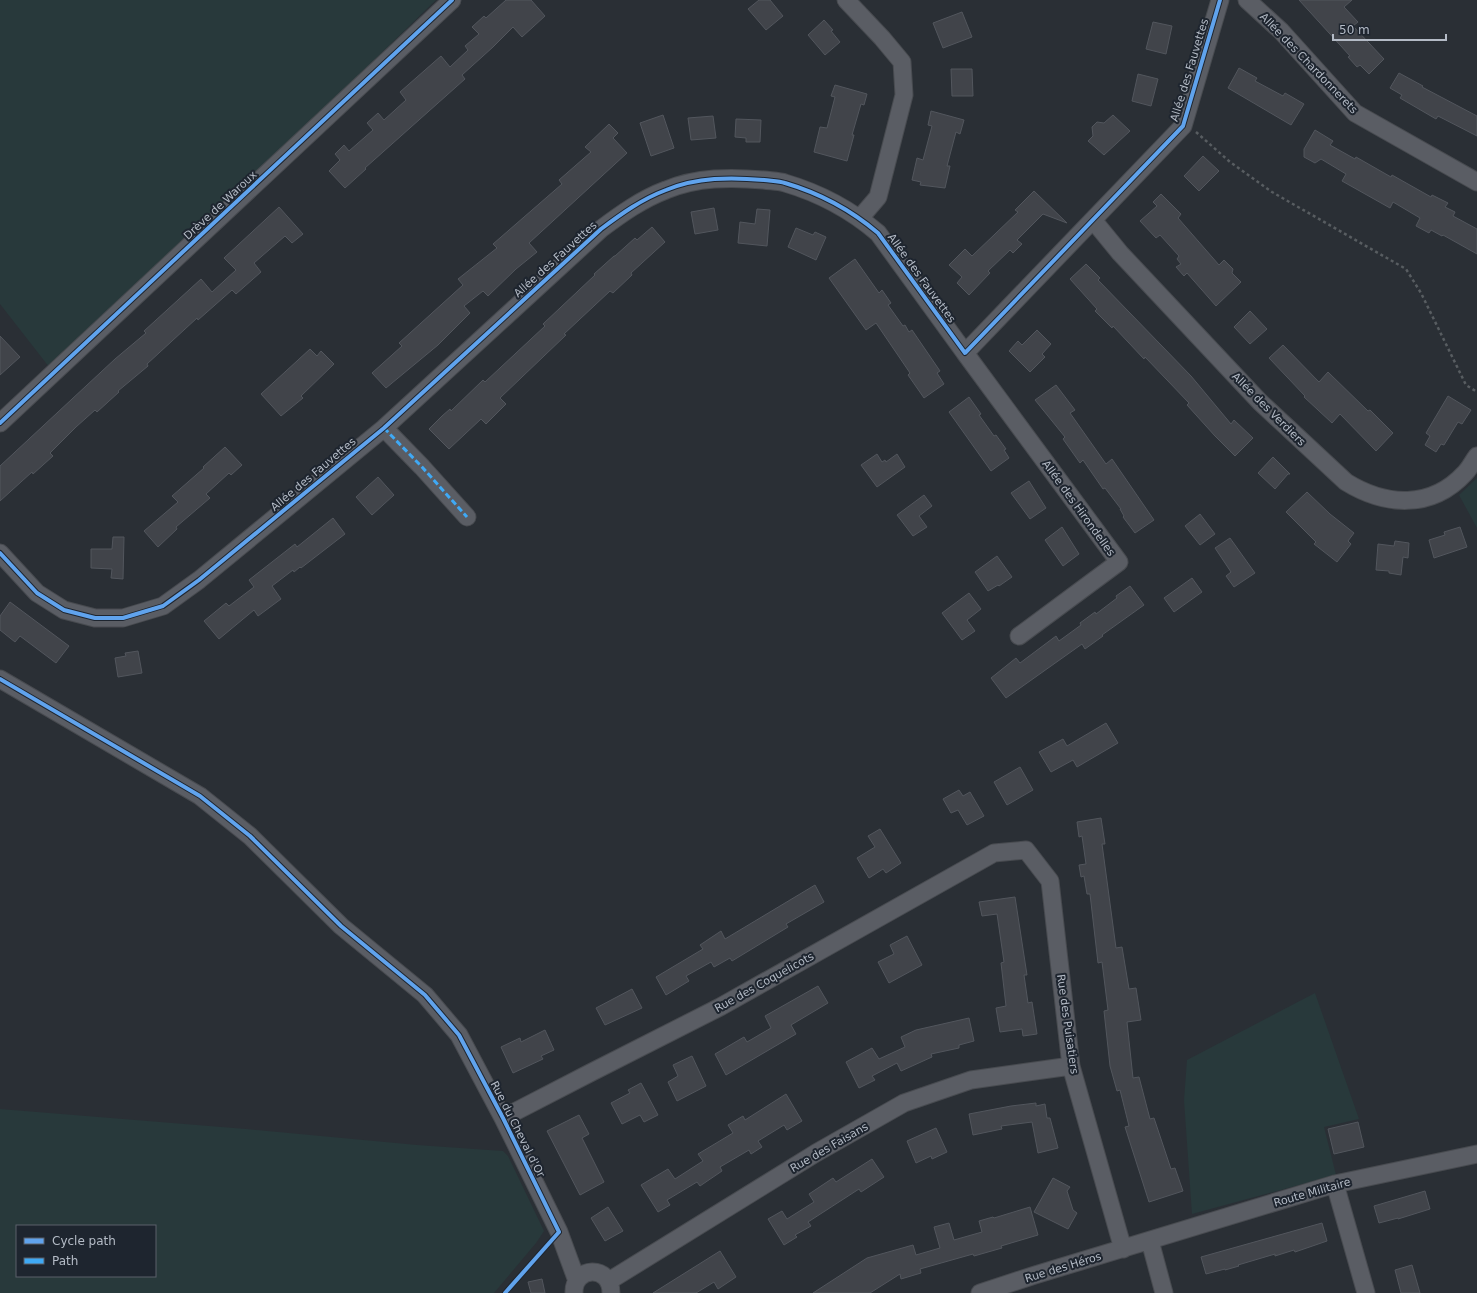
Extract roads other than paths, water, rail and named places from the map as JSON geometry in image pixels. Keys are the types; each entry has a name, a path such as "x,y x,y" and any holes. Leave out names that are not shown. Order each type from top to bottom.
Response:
{"street":[{"name":"Drève de Waroux","path":"0,423 452,0"},
{"path":"846,0 882,38 902,62 904,95 878,197 860,218"},
{"name":"Allée des Fauvettes","path":"0,553 37,593 64,610 95,618 123,618 163,606 199,580 384,428 601,229 627,210 666,189 704,179 740,178 784,182 819,195 860,218 878,233 965,353 1183,126 1220,0"},
{"name":"Allée des Chardonnerets","path":"1247,0 1281,31 1355,113 1477,182"},
{"name":"Allée des Verdiers","path":"1093,220 1120,253 1260,402 1346,482 1358,490 1377,497 1403,501 1430,497 1445,490 1465,473 1477,456"},
{"name":"Allée des Hirondelles","path":"965,353 1119,562 1019,636"},
{"path":"384,428 467,517"},
{"name":"Rue du Cheval d'Or","path":"0,679 200,796 250,836 341,926 425,995 459,1036 503,1118 559,1232 575,1287"},
{"name":"Rue des Puisatiers","path":"1026,850 1050,881 1071,1066 1123,1249"},
{"name":"Rue des Coquelicots","path":"503,1118 720,1007 994,853 1026,850"},
{"name":"Rue des Faisans","path":"610,1287 816,1153 904,1103 971,1080 1071,1066"},
{"name":"Route Militaire","path":"1123,1249 1335,1184 1477,1154"},
{"path":"1335,1184 1366,1293"},
{"path":"1150,1241 1164,1293"},
{"name":"Rue des Héros","path":"980,1293 1123,1249"},
{"path":"575,1287 583,1274 598,1272 604,1276 610,1287"}]}
